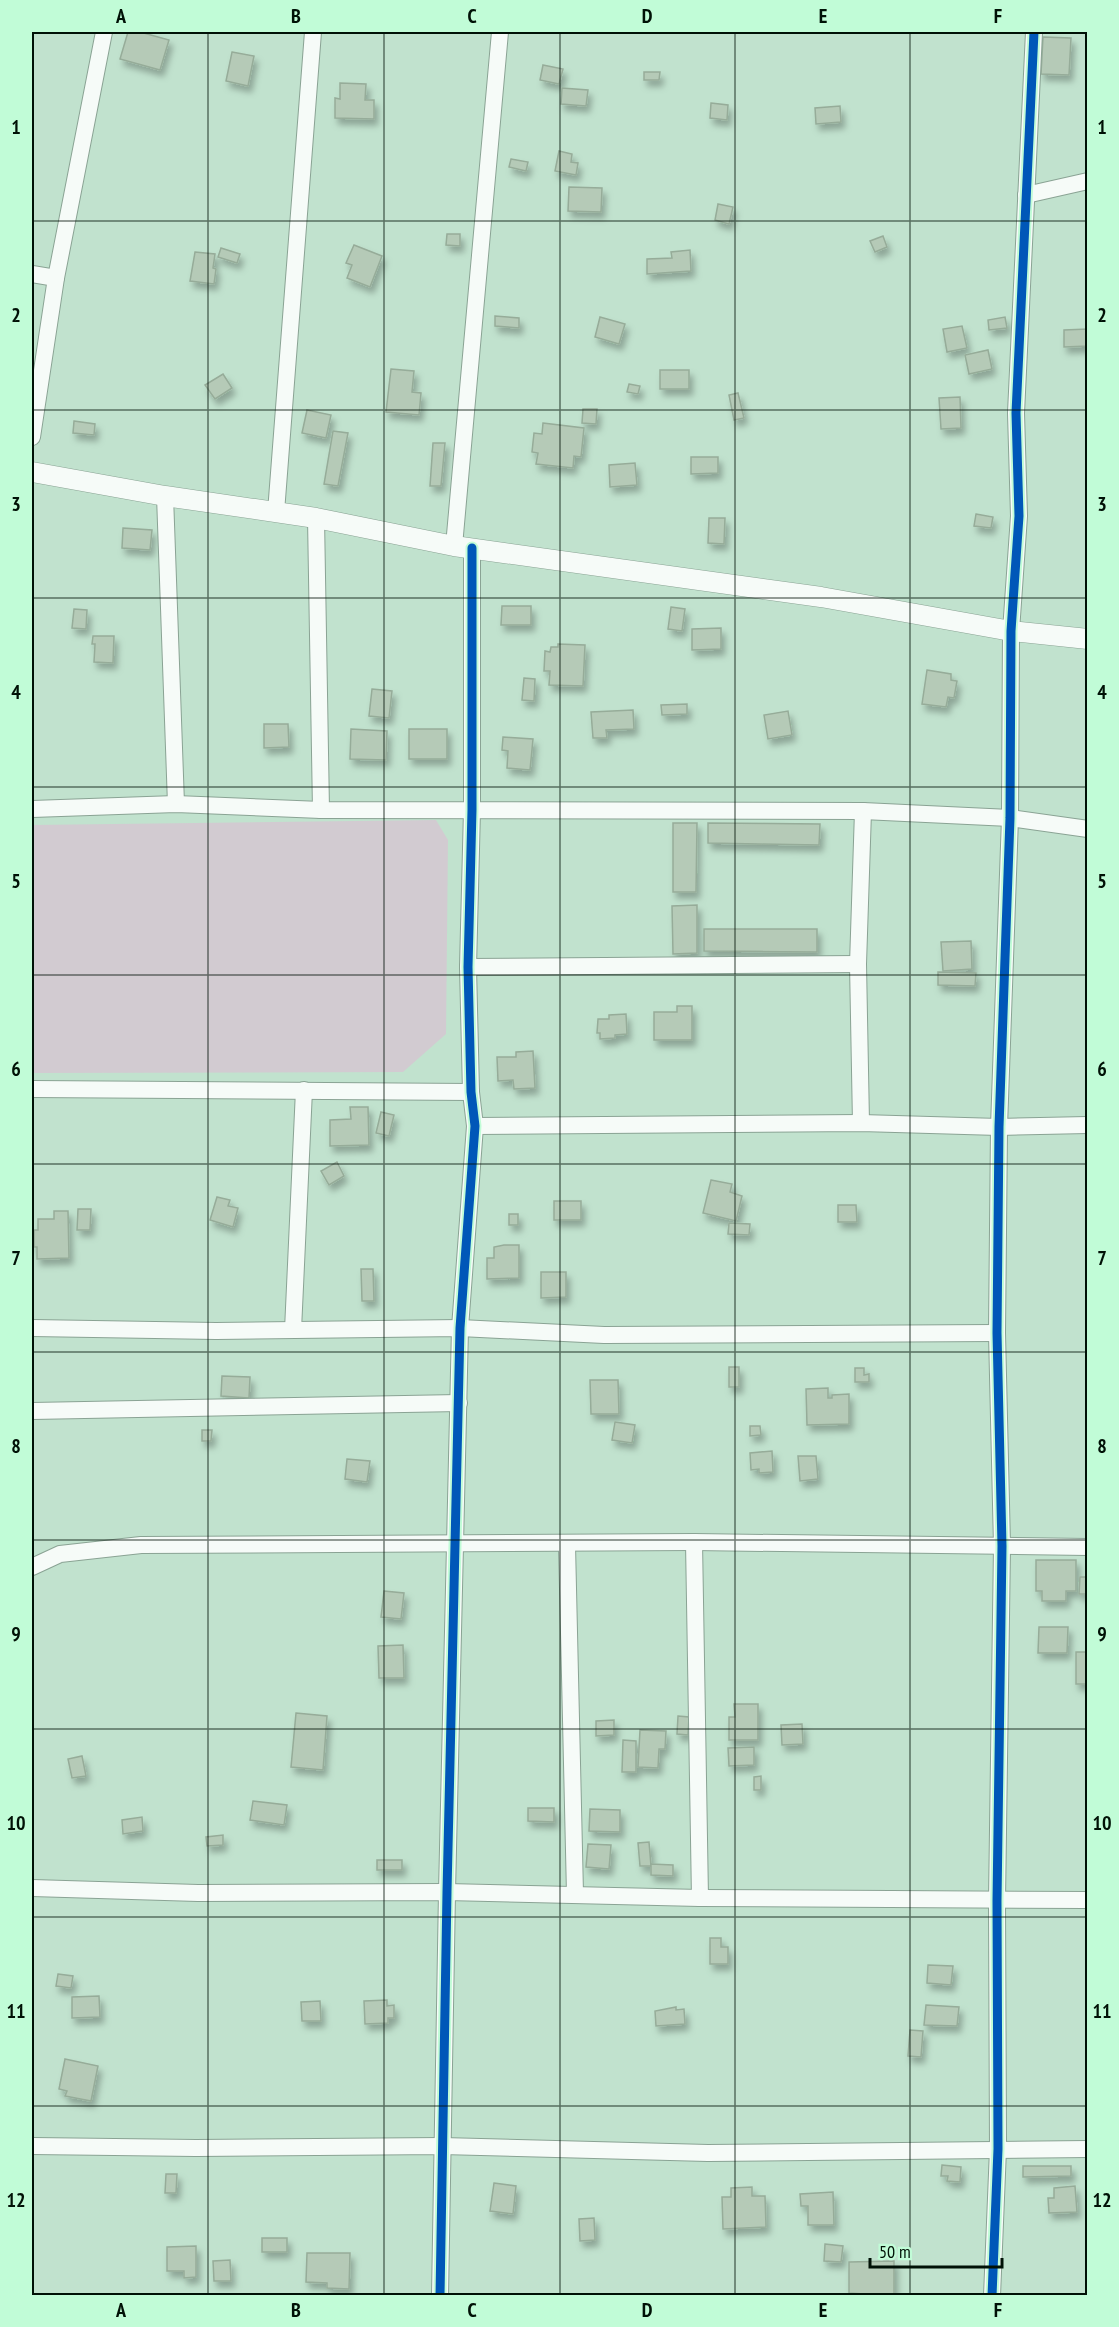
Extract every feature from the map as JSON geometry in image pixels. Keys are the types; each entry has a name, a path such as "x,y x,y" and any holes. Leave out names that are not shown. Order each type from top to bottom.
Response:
{"street":[{"path":"32,437 56,278 104,32"},
{"path":"276,513 313,32"},
{"path":"440,2295 460,1328 475,1126 471,1092 468,967 472,810 463,547 500,32"},
{"path":"992,2295 998,2149 997,1900 1002,1546 997,1332 999,1127 1010,818 1011,632 1019,516 1016,413 1034,32"},
{"path":"1026,195 1088,181"},
{"path":"32,274 56,278"},
{"path":"32,472 165,496 316,518 463,547 821,597 1011,632 1088,639"},
{"path":"165,496 176,804"},
{"path":"316,518 321,810"},
{"path":"32,809 176,804 321,810 863,811 1010,818 1088,829"},
{"path":"861,1123 858,964 863,811"},
{"path":"468,967 858,964"},
{"path":"32,1089 471,1092"},
{"path":"293,1330 304,1090"},
{"path":"475,1126 861,1123 999,1127 1088,1125"},
{"path":"32,1328 216,1331 460,1328 604,1335 997,1332"},
{"path":"32,1411 459,1403"},
{"path":"694,1542 700,1898"},
{"path":"32,1567 60,1554 141,1545 567,1545 694,1542 1088,1547"},
{"path":"567,1545 574,1894"},
{"path":"32,1888 198,1893 447,1892 700,1898 1088,1900"},
{"path":"32,2146 208,2148 442,2145 708,2153 1088,2149"}],"shaded area":[{"path":"436,820 448,840 446,1034 403,1072 32,1073 32,825"}],"building":[{"path":"128,32 140,32 169,40 160,70 120,59"},
{"path":"1043,37 1071,38 1069,75 1041,74"},
{"path":"232,52 254,56 248,86 226,81"},
{"path":"543,65 563,69 559,84 540,80"},
{"path":"644,72 660,72 659,80 644,80"},
{"path":"340,83 366,84 365,100 374,100 374,119 335,118 335,98 340,99"},
{"path":"562,88 588,90 586,106 561,104"},
{"path":"711,103 728,105 727,120 710,118"},
{"path":"840,106 841,122 816,124 815,108"},
{"path":"559,151 572,154 571,162 578,163 576,175 555,171"},
{"path":"511,159 528,162 526,171 509,167"},
{"path":"569,187 602,188 601,212 568,211"},
{"path":"718,204 733,207 729,224 715,220"},
{"path":"447,234 460,234 460,246 446,245"},
{"path":"883,236 887,247 875,252 870,241"},
{"path":"354,245 382,256 370,287 347,278 352,265 346,263"},
{"path":"221,248 240,254 237,263 218,257"},
{"path":"690,250 691,271 647,274 647,259 672,258 671,252"},
{"path":"195,252 215,254 214,284 190,281"},
{"path":"495,316 519,318 519,328 495,326"},
{"path":"600,317 625,324 619,344 595,337"},
{"path":"1005,317 1007,328 989,330 988,320"},
{"path":"962,326 967,348 947,352 943,329"},
{"path":"1088,329 1088,346 1064,347 1064,330"},
{"path":"988,350 992,369 969,374 965,355"},
{"path":"391,369 414,371 412,392 421,393 419,415 386,412"},
{"path":"660,370 689,370 689,389 660,389"},
{"path":"223,374 232,388 215,399 205,385"},
{"path":"629,384 640,386 638,394 627,392"},
{"path":"738,393 744,418 734,420 729,395"},
{"path":"960,397 961,428 941,429 939,398"},
{"path":"583,409 597,409 596,424 582,423"},
{"path":"307,410 331,415 326,438 302,433"},
{"path":"74,421 95,424 94,435 73,433"},
{"path":"543,423 584,428 581,457 574,456 573,468 536,464 538,453 532,452 534,433 542,434"},
{"path":"333,431 348,433 338,486 324,484"},
{"path":"433,443 445,443 441,486 430,486"},
{"path":"691,457 718,457 718,473 691,474"},
{"path":"635,463 637,485 610,487 609,465"},
{"path":"976,514 993,517 991,528 974,526"},
{"path":"709,518 725,518 724,544 708,543"},
{"path":"123,528 152,530 150,550 122,548"},
{"path":"502,606 531,606 531,625 501,625"},
{"path":"671,607 685,609 682,631 668,629"},
{"path":"74,609 87,610 86,629 72,628"},
{"path":"721,628 721,649 692,650 692,629"},
{"path":"93,636 114,636 113,663 94,662"},
{"path":"558,644 585,645 583,686 549,685 550,671 544,671 545,651 550,652 551,647 558,647"},
{"path":"927,670 951,674 951,680 957,681 954,698 948,697 946,707 922,704"},
{"path":"524,678 535,679 534,701 522,700"},
{"path":"372,689 392,691 389,718 369,716"},
{"path":"687,704 687,714 662,715 661,705"},
{"path":"633,710 634,729 606,730 607,738 593,738 591,712"},
{"path":"788,711 792,735 768,739 764,715"},
{"path":"264,724 288,724 289,747 264,748"},
{"path":"351,729 387,731 386,760 350,759"},
{"path":"409,729 447,729 447,759 409,759"},
{"path":"503,737 533,739 530,770 507,768 508,751 502,750"},
{"path":"673,823 697,823 696,892 673,892"},
{"path":"708,823 820,824 819,845 708,843"},
{"path":"697,905 697,953 673,954 672,906"},
{"path":"704,929 817,929 817,952 704,951"},
{"path":"971,941 972,969 943,971 941,942"},
{"path":"938,972 976,973 975,986 938,985"},
{"path":"677,1006 692,1006 692,1040 654,1040 654,1012 677,1012"},
{"path":"626,1014 627,1034 600,1039 600,1033 597,1033 598,1019 609,1019 609,1015"},
{"path":"533,1051 535,1088 514,1089 513,1080 498,1081 497,1057 516,1057 516,1052"},
{"path":"350,1107 368,1107 369,1145 330,1146 330,1120 351,1119"},
{"path":"381,1112 394,1115 389,1136 376,1133"},
{"path":"337,1162 344,1176 329,1185 321,1171"},
{"path":"711,1180 732,1184 730,1192 742,1196 736,1221 703,1213"},
{"path":"217,1197 230,1200 228,1206 238,1208 233,1227 210,1220"},
{"path":"554,1201 581,1201 581,1220 554,1220"},
{"path":"838,1205 856,1205 857,1222 838,1222"},
{"path":"78,1209 91,1209 90,1230 77,1230"},
{"path":"54,1211 68,1211 69,1258 37,1259 34,1230 38,1230 38,1219 54,1219"},
{"path":"509,1214 518,1214 518,1225 509,1225"},
{"path":"729,1223 750,1224 749,1235 728,1234"},
{"path":"519,1245 519,1278 487,1279 487,1258 494,1258 494,1247"},
{"path":"361,1269 373,1269 374,1301 362,1301"},
{"path":"541,1272 566,1272 566,1297 541,1298"},
{"path":"729,1367 739,1367 739,1387 729,1387"},
{"path":"855,1368 864,1368 864,1375 869,1374 869,1382 855,1382"},
{"path":"222,1376 250,1377 249,1398 221,1396"},
{"path":"590,1380 618,1380 619,1414 591,1414"},
{"path":"828,1388 828,1398 832,1398 832,1395 849,1394 849,1424 807,1425 806,1389"},
{"path":"615,1422 635,1425 632,1443 612,1440"},
{"path":"750,1426 760,1426 761,1435 750,1436"},
{"path":"202,1430 212,1430 211,1441 202,1441"},
{"path":"772,1451 773,1472 759,1473 759,1469 751,1470 750,1453"},
{"path":"798,1456 816,1456 818,1479 800,1481"},
{"path":"347,1459 370,1461 367,1482 345,1479"},
{"path":"1036,1560 1076,1560 1076,1591 1066,1591 1066,1601 1042,1601 1042,1591 1036,1591"},
{"path":"1080,1577 1088,1577 1088,1594 1079,1594"},
{"path":"384,1591 404,1593 401,1619 381,1617"},
{"path":"1039,1627 1068,1627 1067,1653 1038,1653"},
{"path":"403,1645 404,1678 379,1678 378,1646"},
{"path":"1076,1652 1088,1652 1088,1684 1076,1684"},
{"path":"734,1704 758,1704 758,1740 729,1740 729,1717 735,1717"},
{"path":"296,1713 327,1716 323,1770 291,1767"},
{"path":"678,1716 689,1717 688,1735 677,1734"},
{"path":"614,1720 614,1735 596,1736 596,1721"},
{"path":"802,1724 803,1744 782,1745 781,1725"},
{"path":"640,1730 666,1731 665,1749 659,1749 658,1768 638,1767"},
{"path":"623,1740 636,1741 636,1772 622,1772"},
{"path":"754,1747 754,1765 729,1766 728,1748"},
{"path":"82,1756 86,1776 72,1778 68,1759"},
{"path":"761,1776 761,1790 754,1790 754,1777"},
{"path":"253,1801 287,1805 284,1825 250,1820"},
{"path":"528,1808 554,1808 554,1822 528,1821"},
{"path":"590,1809 620,1810 620,1832 589,1831"},
{"path":"142,1817 143,1831 123,1834 122,1820"},
{"path":"223,1835 223,1845 207,1846 206,1837"},
{"path":"649,1842 651,1866 640,1866 638,1843"},
{"path":"588,1844 611,1845 609,1869 586,1867"},
{"path":"377,1860 402,1860 402,1870 377,1870"},
{"path":"651,1864 673,1865 673,1876 651,1875"},
{"path":"710,1938 721,1938 721,1947 728,1947 728,1964 710,1964"},
{"path":"928,1965 953,1966 951,1985 927,1983"},
{"path":"58,1974 73,1976 71,1988 56,1986"},
{"path":"99,1996 100,2017 72,2018 72,1997"},
{"path":"387,2000 387,2006 394,2005 394,2018 388,2018 388,2023 365,2024 364,2001"},
{"path":"320,2001 321,2021 302,2021 301,2002"},
{"path":"926,2005 959,2007 957,2026 924,2025"},
{"path":"676,2007 676,2010 684,2009 685,2024 656,2026 655,2011"},
{"path":"910,2030 923,2031 921,2057 908,2056"},
{"path":"65,2059 98,2066 91,2101 65,2096 67,2091 59,2089"},
{"path":"942,2165 961,2167 960,2182 947,2181 948,2176 941,2176"},
{"path":"1023,2166 1071,2166 1071,2176 1023,2177"},
{"path":"166,2174 177,2174 176,2193 165,2193"},
{"path":"494,2183 516,2186 513,2214 490,2211"},
{"path":"1075,2186 1077,2212 1049,2213 1048,2198 1054,2198 1054,2188"},
{"path":"752,2187 752,2196 765,2196 766,2227 723,2229 722,2197 731,2197 731,2188"},
{"path":"833,2192 834,2225 808,2225 808,2206 801,2206 800,2194"},
{"path":"594,2218 595,2240 580,2241 579,2219"},
{"path":"262,2238 287,2238 287,2252 262,2252"},
{"path":"825,2244 843,2246 841,2262 824,2261"},
{"path":"196,2246 196,2277 184,2278 184,2271 167,2271 167,2247"},
{"path":"307,2253 350,2253 349,2289 327,2288 327,2283 306,2282"},
{"path":"230,2260 231,2281 214,2281 213,2261"},
{"path":"894,2261 894,2296 849,2293 849,2262"}],"cycle path":[{"path":"992,2296 998,2149 997,1901 1002,1546 997,1333 999,1127 1010,818 1011,631 1019,516 1016,413 1034,32"},
{"path":"440,2296 460,1328 475,1126 471,1092 468,967 472,810 472,548"}]}
